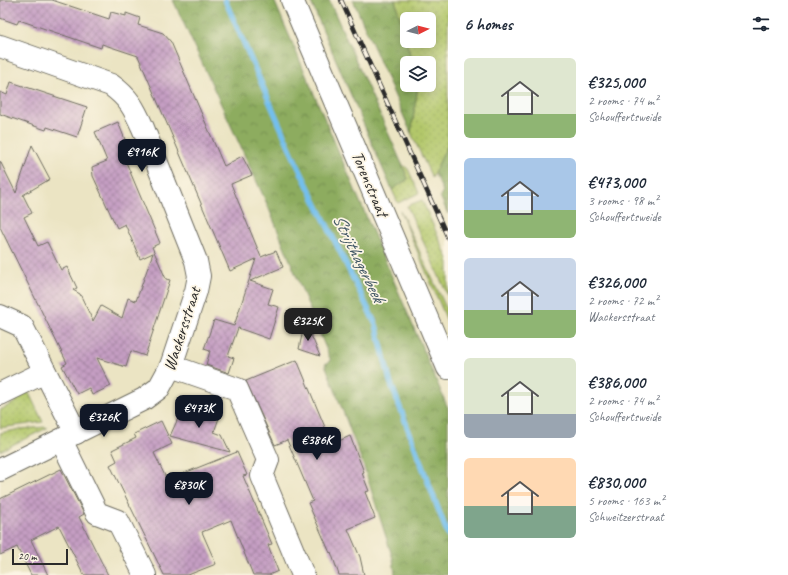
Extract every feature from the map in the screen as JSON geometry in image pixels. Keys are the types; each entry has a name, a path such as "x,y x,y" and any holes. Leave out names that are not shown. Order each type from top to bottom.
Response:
{"street":[{"name":"Torenstraat","path":"292,0 448,368"},
{"name":"Wackersstraat","path":"0,46 111,85 124,94 133,107 196,261 198,276 196,291 171,366 159,388 144,399 0,470"},
{"path":"0,316 22,326 45,372 97,513 118,521 145,575"},
{"path":"171,366 237,389 268,460 262,476 303,575"},
{"path":"0,394 45,372"}],"green space":[{"path":"173,0 274,0 448,408 448,575 395,575 393,559 363,464 325,364 331,361 267,204"},
{"path":"310,0 329,0 402,164 408,179 392,190"},
{"path":"353,0 395,0 400,19 400,48 408,48 410,56 400,56 400,92 417,92 411,133"},
{"path":"395,0 448,0 448,144 432,178 411,133 417,92 436,92 436,56 410,56 408,48 436,48 436,12 400,12 400,19"},
{"path":"448,144 448,214 440,196 443,191 434,173"},
{"path":"402,164 408,169 419,193 398,203 392,190 408,179"},
{"path":"422,200 448,259 448,296 407,206"},
{"path":"400,210 448,312 448,323 401,213"},
{"path":"26,387 43,422 0,428 0,410 16,402 16,398"},
{"path":"47,428 0,451 0,433 21,429"}],"building":[{"path":"0,0 52,0 109,19 111,12 126,16 126,13 140,18 138,25 163,33 171,42 224,166 242,156 252,175 231,184 261,257 276,251 283,267 250,281 273,289 268,304 279,307 269,339 238,328 228,356 234,358 229,373 206,365 210,351 204,349 214,320 234,326 256,259 230,271 138,56 102,44 101,48 19,20 17,24 0,18"},
{"path":"11,82 87,107 77,137 47,127 46,130 0,114 0,92 7,95"},
{"path":"118,122 130,152 123,155 160,243 152,247 166,279 170,280 145,356 131,351 126,367 97,358 111,386 92,395 89,388 77,394 62,366 67,363 0,227 0,161 16,193 32,145 50,179 23,195 32,213 24,217 38,246 47,242 61,270 67,267 77,288 73,290 80,294 93,321 101,306 122,318 128,298 136,301 153,253 140,259 125,224 117,228 93,176 92,167 107,161 95,132"},
{"path":"305,321 320,356 299,349"},
{"path":"297,360 332,444 350,436 364,472 362,473 369,491 365,492 375,518 348,529 360,557 364,575 339,575 331,552 330,553 308,503 313,501 287,440 275,445 246,381"},
{"path":"188,407 219,418 214,432 222,435 230,452 170,436 181,412"},
{"path":"161,421 172,444 154,453 167,480 237,452 247,475 243,476 272,544 268,545 278,571 269,575 253,575 231,520 202,532 216,564 188,575 164,575 110,465 117,461 112,450 136,438 134,434"},
{"path":"61,469 84,514 79,517 108,575 84,575 59,526 31,540 48,575 31,575 17,547 0,555 0,499"}],"waterway":[{"name":"Strijthagerbeek","path":"225,0 295,160 376,325 390,381 448,535"}],"railway":[{"path":"341,0 448,238"}]}
